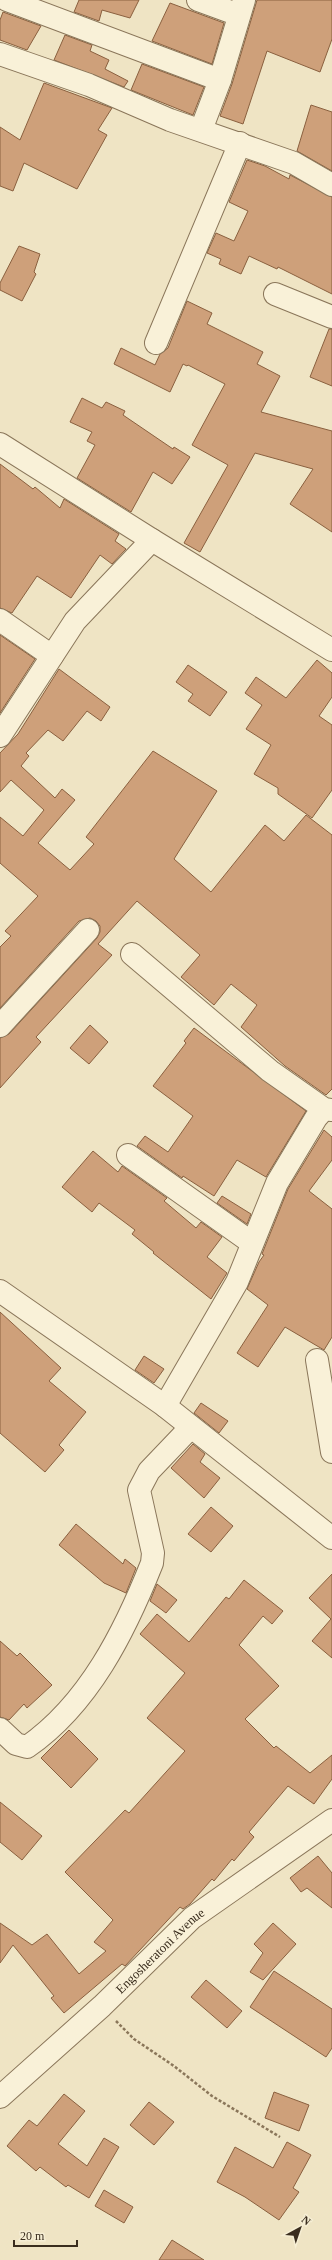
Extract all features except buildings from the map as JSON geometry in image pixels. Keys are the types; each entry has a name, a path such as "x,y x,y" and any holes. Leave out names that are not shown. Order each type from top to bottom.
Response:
{"street":[{"path":"7,0 220,80"},
{"path":"198,0 241,8 220,80 200,130"},
{"path":"0,54 89,85 170,120 294,163 332,185"},
{"path":"156,343 240,144"},
{"path":"275,294 332,318"},
{"path":"0,444 152,540 332,650"},
{"path":"0,736 75,621 152,540"},
{"path":"0,620 52,656"},
{"path":"0,1026 88,930"},
{"path":"132,954 270,1071 328,1110 316,1118 277,1183 237,1282 165,1406"},
{"path":"128,1155 252,1243"},
{"path":"0,1291 165,1406 332,1538"},
{"path":"317,1360 332,1452"},
{"path":"0,1729 16,1744 27,1747 61,1718 95,1676 118,1638 152,1563 153,1553 139,1490 149,1471 191,1427"},
{"name":"Engosheratoni Avenue","path":"0,2097 102,2006 192,1918 328,1830"}],"path":[{"path":"102,2006 134,2039 174,2066 212,2096 280,2137"}]}
